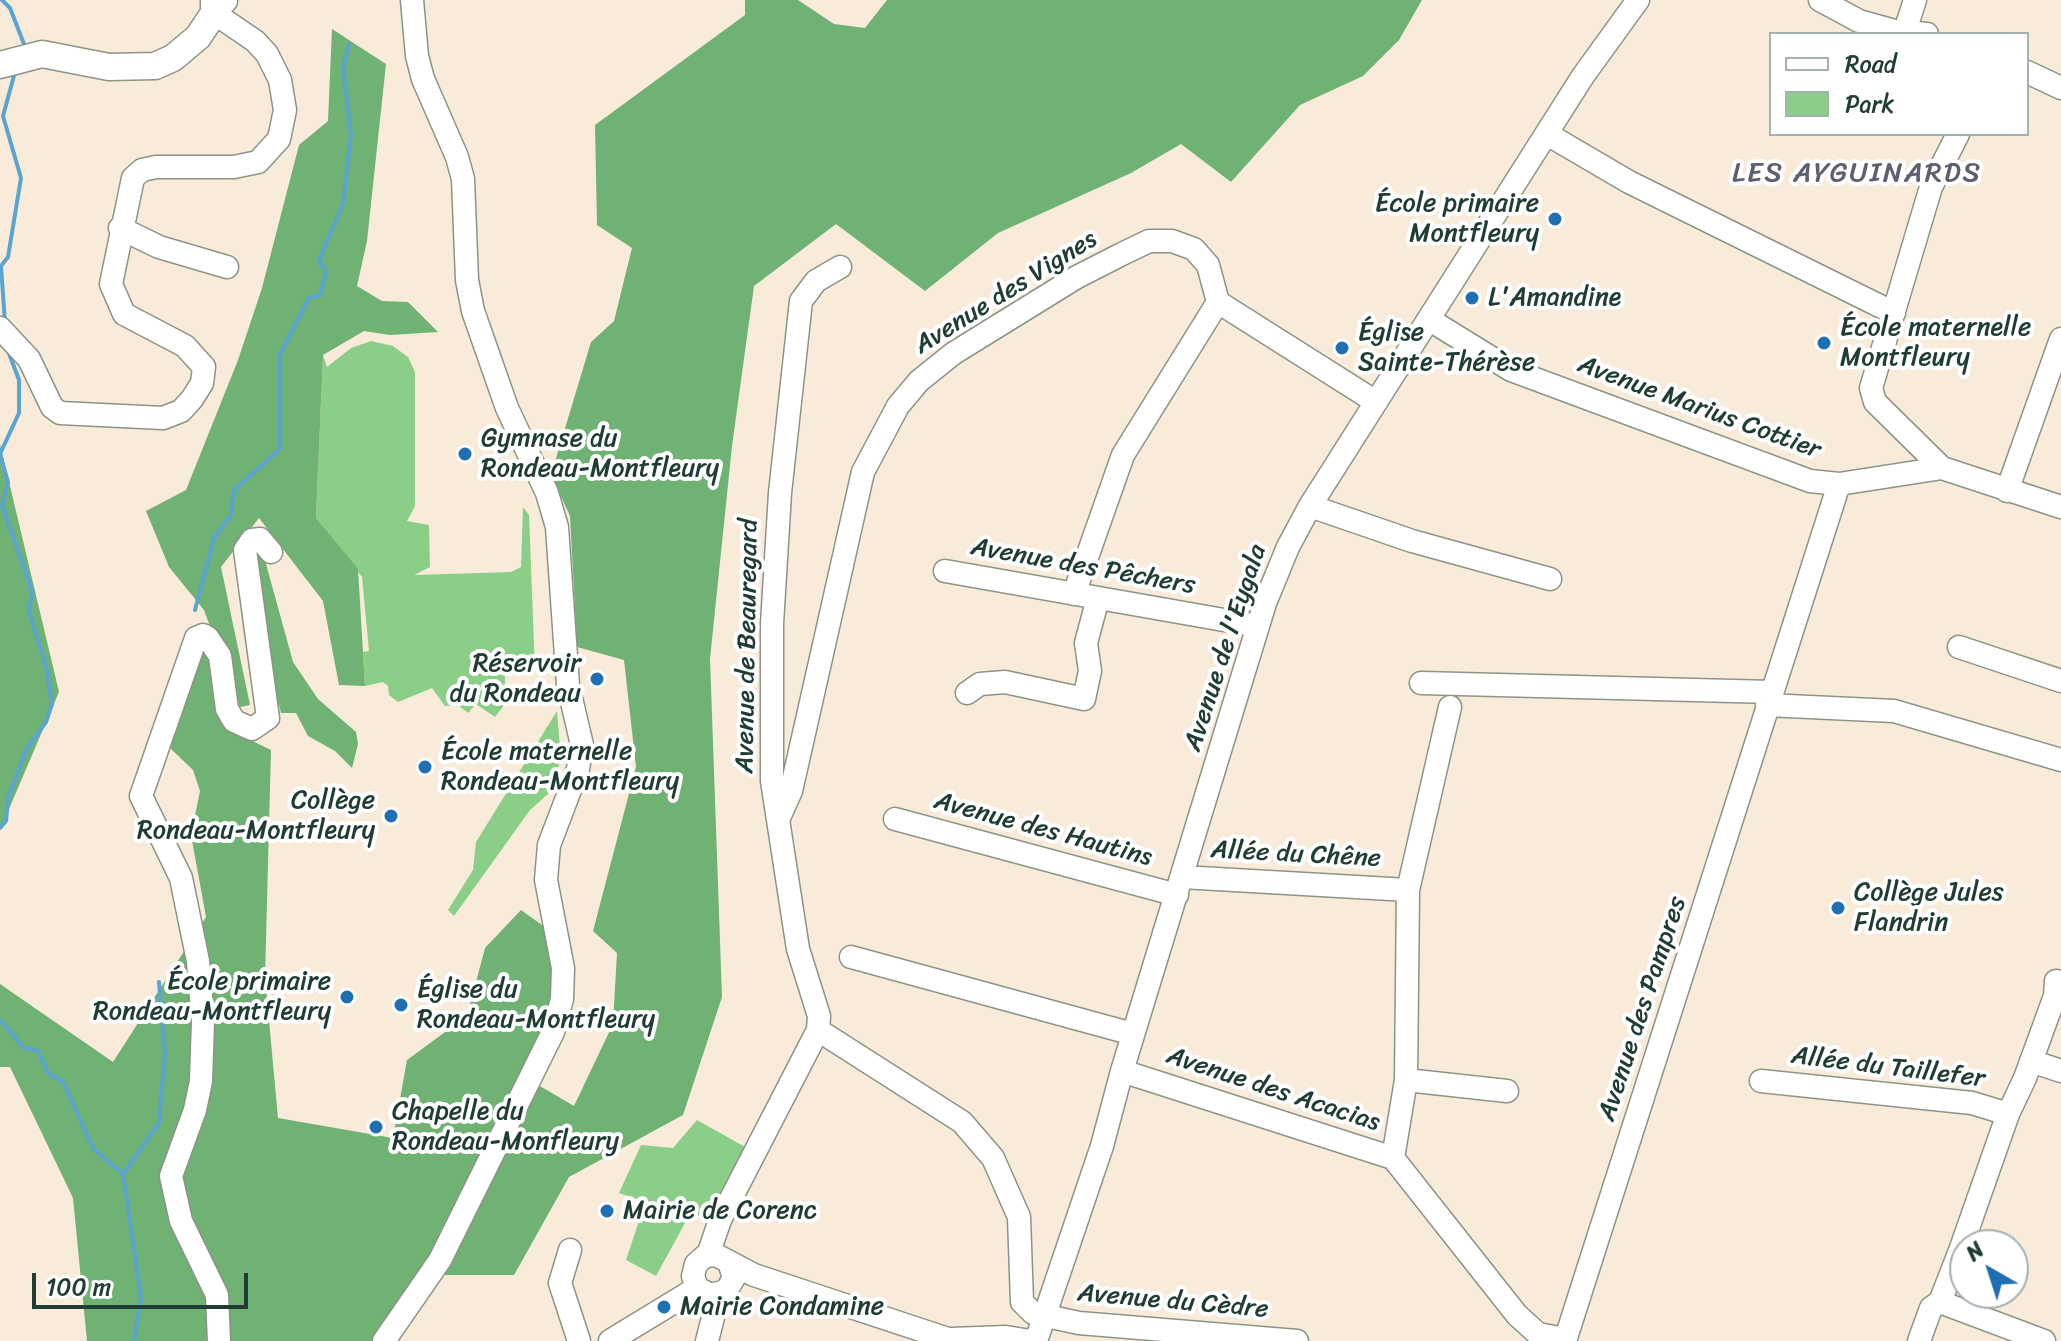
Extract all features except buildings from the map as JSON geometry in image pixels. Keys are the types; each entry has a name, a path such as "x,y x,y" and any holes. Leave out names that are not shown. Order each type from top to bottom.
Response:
{"main road":[{"path":"0,65 42,54 109,67 155,66 184,50 198,37 218,4"}],"street":[{"path":"384,1341 420,1292 452,1238 553,1032 562,999 563,968 546,880 549,845 578,769 582,745 568,685 557,527 547,493 507,408 473,311 467,280 463,179 457,157 423,79 417,56 412,0"},
{"name":"Avenue de l'Eygala","path":"1033,1341 1102,1146 1133,1034 1258,626 1288,547 1310,506 1604,44 1638,0"},
{"path":"1820,0 1859,21 1916,32 1915,0"},
{"path":"0,328 29,359 52,407 60,413 163,418 181,411 202,383 204,367 185,346 124,314 111,284 120,228 133,178 142,170 156,167 234,167 258,162 279,139 285,110 280,80 274,66 255,41 218,4"},
{"path":"2029,73 2061,88"},
{"path":"1547,134 1641,188 1894,313"},
{"path":"1957,136 1931,187 1871,388 1875,402 1942,468 2061,507"},
{"path":"120,228 159,247 227,267"},
{"name":"Avenue des Vignes","path":"778,820 791,791 863,472 881,434 912,389 954,353 983,334 1077,277 1149,241 1172,241 1194,249 1208,265 1218,302"},
{"name":"Avenue de Beauregard","path":"818,1030 819,1016 798,949 778,820 770,742 772,624 789,398 801,301 816,281 840,267"},
{"path":"1074,594 1123,455 1218,302 1376,402"},
{"name":"Avenue Marius Cottier","path":"1430,320 1511,370 1810,481 1839,484 1942,468"},
{"path":"2007,491 2061,339"},
{"path":"1917,474 1926,451"},
{"name":"Avenue des Pampres","path":"1565,1340 1745,787 1839,484"},
{"path":"1310,506 1412,541 1550,579"},
{"path":"219,1341 217,1295 181,1221 171,1176 195,1110 201,1081 203,1022 198,961 181,878 144,804 141,789 166,730 196,638 203,635 208,638 220,656 227,709 234,721 252,729 268,718 245,550 252,540 260,539 271,552"},
{"name":"Avenue des Pêchers","path":"945,571 1258,626"},
{"path":"967,693 980,684 1005,682 1084,699 1090,671 1086,643 1098,598"},
{"path":"1959,647 2061,681"},
{"path":"1421,683 1770,699 1894,711 2061,760"},
{"path":"1393,1158 1406,1080 1408,890 1450,707"},
{"name":"Avenue des Hautins","path":"895,819 1179,886"},
{"name":"Allée du Chêne","path":"1179,886 1408,890"},
{"path":"851,957 1133,1034"},
{"path":"1919,1341 1931,1308 1940,1302 2010,1108 2055,996 2058,974"},
{"path":"2010,1108 2016,1074 2026,1044 2042,1002 2058,974"},
{"path":"707,1341 734,1273 719,1259 720,1220 818,1030 952,1115 976,1136 993,1158 1019,1217 1022,1302 1027,1309 1044,1316"},
{"path":"2031,1061 2061,1071"},
{"name":"Avenue des Acacias","path":"1122,1071 1393,1158 1517,1315 1538,1334 1565,1340"},
{"path":"1406,1080 1507,1091"},
{"name":"Allée du Taillefer","path":"1761,1081 2010,1108"},
{"path":"570,1250 560,1283 579,1341"},
{"path":"754,1275 725,1290 707,1294 697,1288 693,1270 698,1261 719,1259 754,1275 952,1340 1006,1337 1033,1341"},
{"path":"610,1341 697,1288"},
{"path":"1940,1302 2044,1341"},
{"path":"1935,1341 1945,1314 1940,1302"},
{"name":"Avenue du Cèdre","path":"1044,1316 1079,1323 1297,1341"}],"green space":[{"path":"745,0 798,0 834,24 865,28 887,0 1422,0 1399,40 1363,76 1300,105 1231,182 1181,144 1131,173 998,233 925,291 836,224 754,286 732,446 710,659 722,997 683,1115 569,1177 514,1275 417,1275 373,1341 87,1341 73,1198 10,1067 0,1067 0,984 113,1062 206,917 191,835 200,791 193,770 171,749 177,692 205,650 228,729 271,750 265,977 278,1118 393,1138 407,1060 467,1016 485,948 521,910 549,930 554,1000 521,1075 574,1106 613,1024 617,953 593,931 636,767 624,660 577,647 570,516 551,475 591,342 614,321 632,248 597,225 595,125 745,15"},
{"path":"332,29 386,64 367,241 357,286 382,301 408,302 438,332 390,335 364,331 323,355 316,518 358,569 365,686 339,685 323,601 259,518 221,567 250,705 240,707 204,610 169,567 146,511 186,490 238,360 262,288 299,145 328,121"},
{"path":"371,341 393,346 408,357 415,372 415,506 407,521 429,525 430,567 414,575 511,572 521,567 523,507 529,515 535,670 505,674 505,704 495,717 476,704 468,713 458,705 445,706 432,688 398,702 389,695 388,686 383,682 365,686 363,652 369,651 362,577 316,518 323,355 327,367 351,348"},
{"path":"0,444 59,692 0,830"},
{"path":"263,553 293,662 318,699 356,732 358,744 352,768 335,751 308,736 296,713 281,713 262,635 254,557"},
{"path":"557,711 561,760 549,793 530,810 454,916 448,910 473,870 476,842"},
{"path":"697,1120 747,1148 711,1219 690,1214 656,1276 626,1260 643,1209 640,1200 619,1193 641,1145 673,1148"}],"waterway":[{"path":"2,0 10,8 24,44"},
{"path":"195,610 214,538 231,515 234,490 280,449 279,356 309,298 320,295 326,272 319,260 343,204 351,134 343,67 349,44"},
{"path":"5,323 1,266 8,257 21,178 3,116 15,72"},
{"path":"0,828 6,821 8,799 26,750 46,722 52,704 47,671 29,611 32,591 2,505 8,482 0,454 19,413 19,380 7,348"},
{"path":"123,1174 159,1123 165,1053 159,982"},
{"path":"0,1020 24,1048 38,1051 48,1073 63,1082 93,1148 123,1174 141,1297 134,1341"}],"place":[{"name":"École primaire Montfleury","path":"1555,219"},
{"name":"L'Amandine","path":"1472,298"},
{"name":"École maternelle Montfleury","path":"1824,343"},
{"name":"Église Sainte-Thérèse","path":"1342,348"},
{"name":"Gymnase du Rondeau-Montfleury","path":"465,454"},
{"name":"Réservoir du Rondeau","path":"597,679"},
{"name":"École maternelle Rondeau-Montfleury","path":"425,767"},
{"name":"Collège Rondeau-Montfleury","path":"391,816"},
{"name":"Collège Jules Flandrin","path":"1838,908"},
{"name":"École primaire Rondeau-Montfleury","path":"347,997"},
{"name":"Église du Rondeau-Montfleury","path":"401,1005"},
{"name":"Chapelle du Rondeau-Monfleury","path":"376,1127"},
{"name":"Mairie de Corenc","path":"607,1211"},
{"name":"Mairie Condamine","path":"664,1307"}],"district":[{"name":"LES AYGUINARDS","path":"1857,174"}]}
